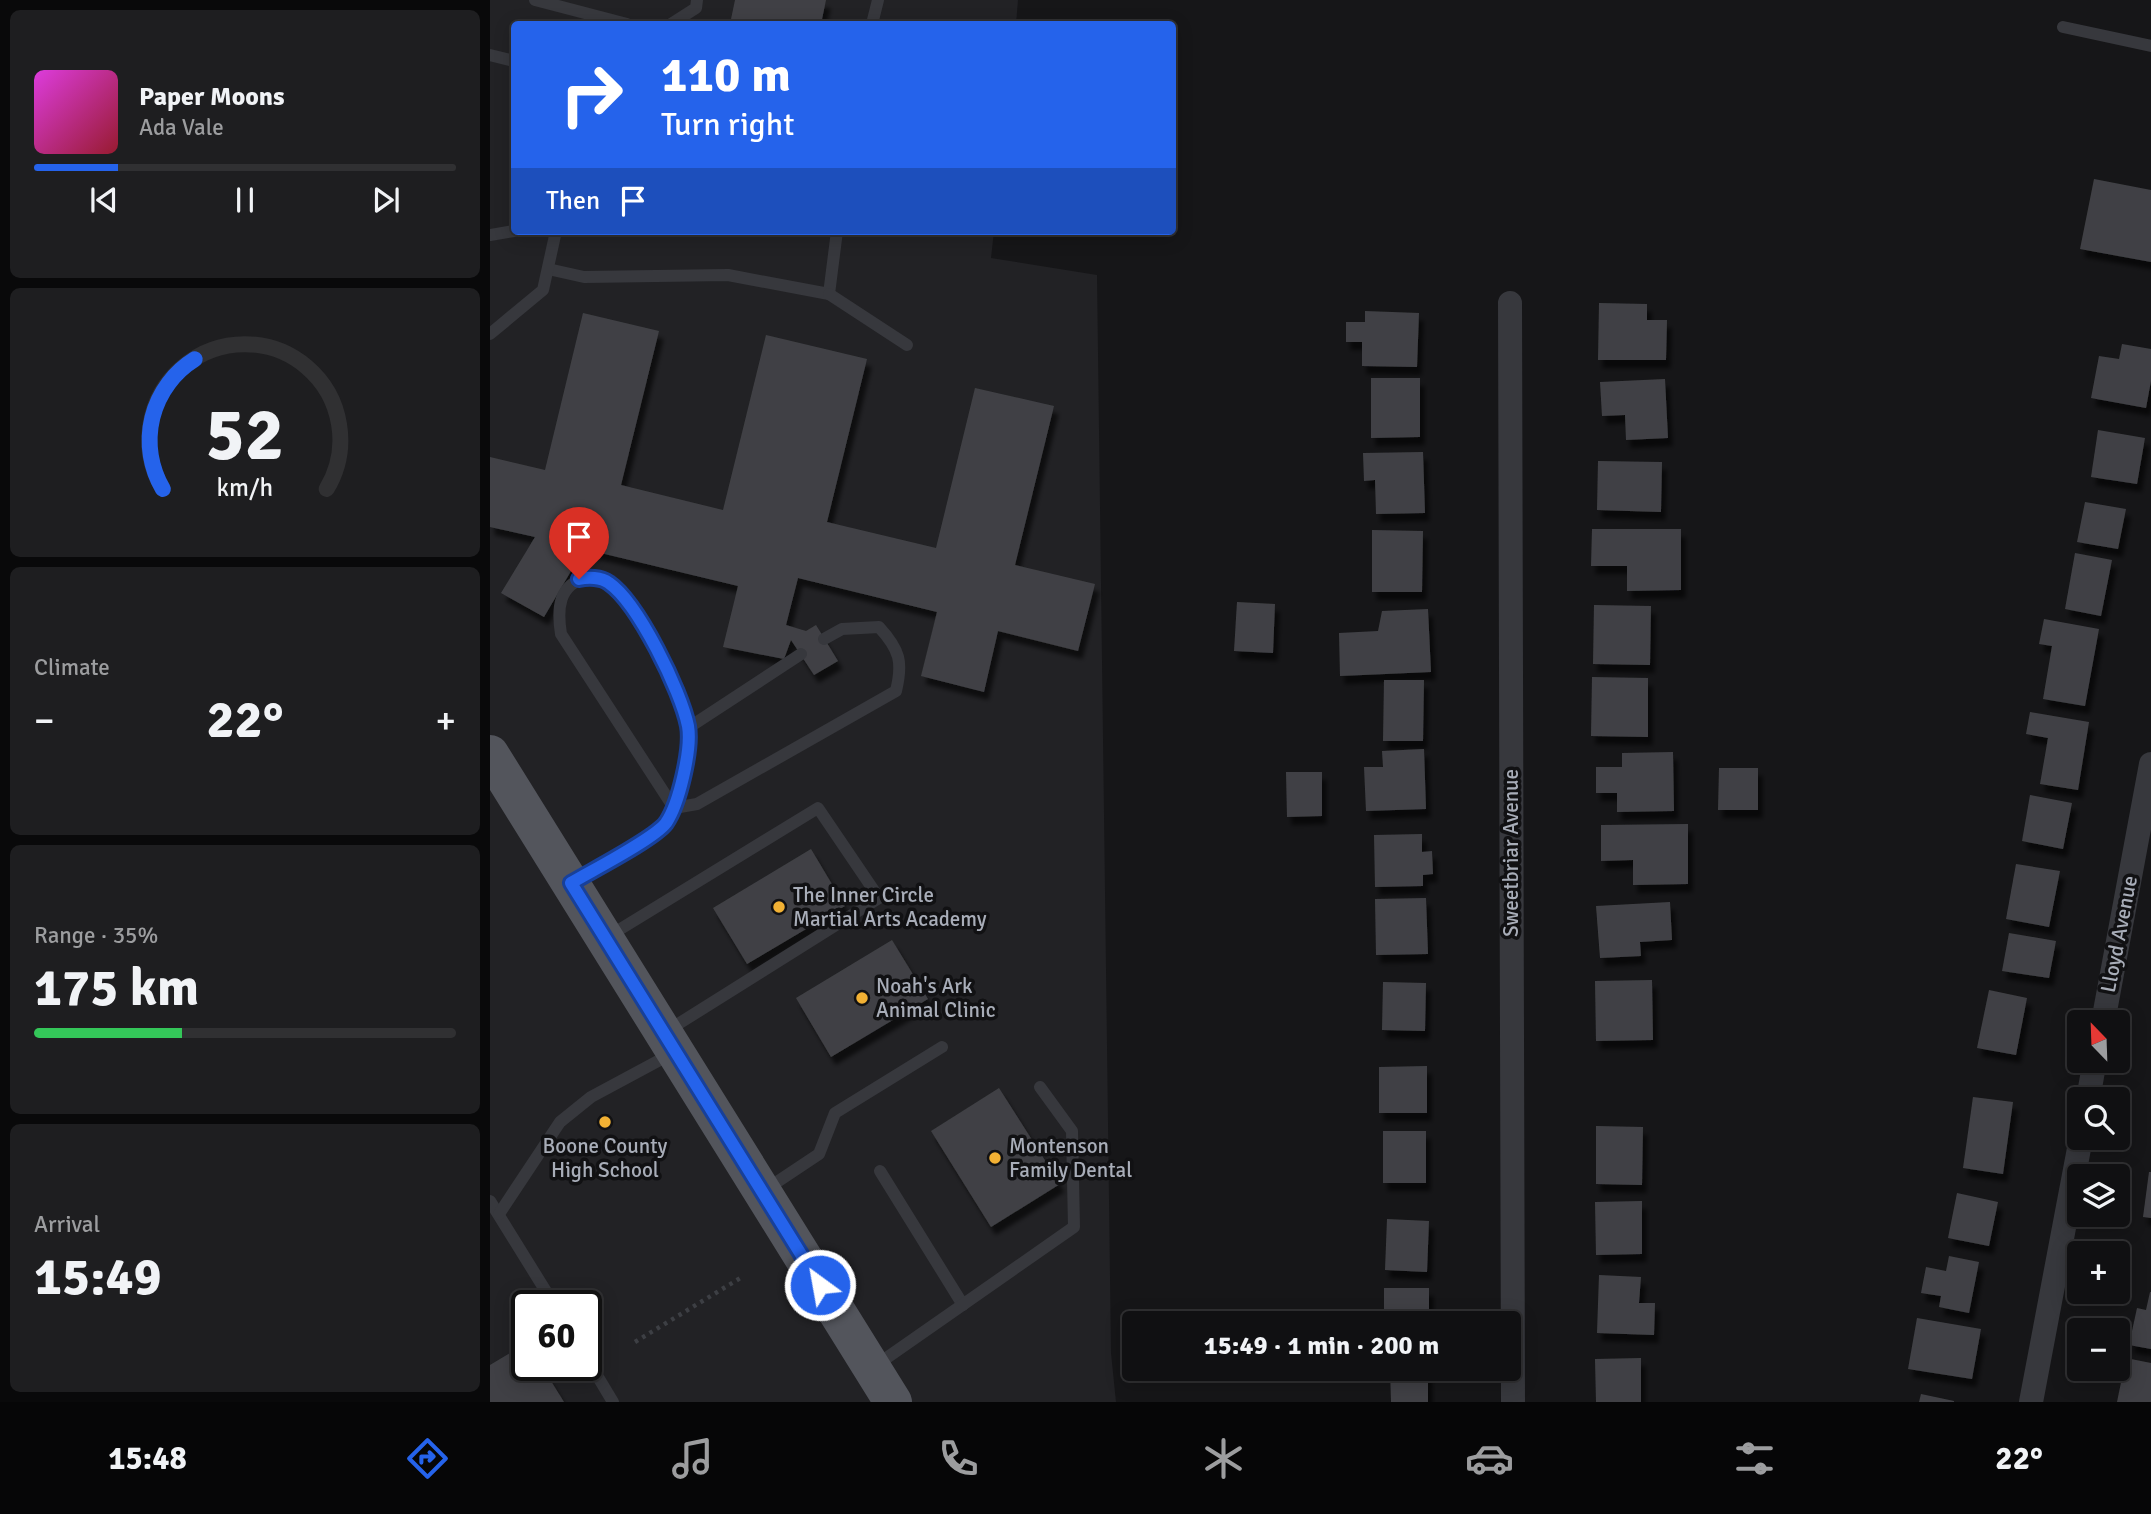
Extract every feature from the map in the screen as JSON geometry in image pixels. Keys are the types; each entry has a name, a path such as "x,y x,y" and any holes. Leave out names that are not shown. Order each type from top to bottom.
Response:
{"main road":[{"path":"490,754 893,1402"}],"street":[{"name":"Sweetbriar Avenue","path":"1510,303 1513,1402"},
{"name":"Lloyd Avenue","path":"2104,1010 2151,764"},
{"path":"2031,1402 2079,1150"}],"lane":[{"path":"535,0 616,21"},
{"path":"676,21 696,8 697,0"},
{"path":"873,21 878,0"},
{"path":"2063,27 2151,46"},
{"path":"490,55 511,60"},
{"path":"490,236 511,232"},
{"path":"490,334 543,290 555,235"},
{"path":"829,294 836,235"},
{"path":"548,269 584,278 728,275 829,294 907,345"},
{"path":"571,883 664,826 674,808 686,760 688,728 674,684 630,604 608,581 587,577 579,579 561,599 557,610 561,634 674,808"},
{"path":"674,808 697,804 896,691 902,666 892,640 879,627 842,629 824,639"},
{"path":"688,728 801,654"},
{"path":"499,1214 560,1122 591,1097 880,898 818,808 606,938"},
{"path":"762,1191 819,1154 835,1113 942,1047"},
{"path":"872,1368 1074,1227 1072,1131 1040,1087"},
{"path":"880,1171 963,1305"},
{"path":"490,1201 545,1290"},
{"path":"600,1381 613,1402"}],"path":[{"path":"635,1342 742,1277"}],"shaded area":[{"path":"490,0 1018,0 1016,21 511,21 511,235 994,235 991,258 1097,275 1111,1353 1116,1402 490,1402"}],"building":[{"path":"735,0 826,0 822,21 731,21"},
{"path":"2094,179 2151,190 2151,262 2080,249"},
{"path":"1599,303 1647,304 1647,320 1667,320 1666,360 1598,360"},
{"path":"1365,311 1419,313 1417,367 1362,366 1362,342 1346,342 1346,322 1365,322"},
{"path":"583,313 659,331 621,485 723,510 766,335 867,359 827,522 936,548 975,388 1054,406 1015,565 1095,584 1078,651 998,631 984,692 921,676 937,612 798,578 786,625 806,631 816,625 838,661 814,675 791,640 784,659 723,647 738,586 584,549 544,617 501,593 535,537 490,527 490,457 545,470"},
{"path":"2122,344 2151,349 2151,381 2146,408 2091,398 2099,356 2119,359"},
{"path":"1371,378 1420,378 1420,437 1371,438"},
{"path":"1665,379 1668,438 1626,440 1625,415 1602,416 1600,382"},
{"path":"2098,430 2145,438 2137,484 2091,477"},
{"path":"1423,452 1425,513 1376,514 1375,480 1364,481 1363,453"},
{"path":"1598,461 1662,462 1661,512 1597,510"},
{"path":"2085,502 2126,509 2118,549 2077,542"},
{"path":"1592,529 1681,529 1681,590 1627,591 1627,566 1591,566"},
{"path":"1372,530 1423,531 1422,592 1372,592"},
{"path":"2075,553 2112,560 2101,616 2065,609"},
{"path":"1237,602 1275,604 1273,653 1234,651"},
{"path":"1594,605 1651,606 1650,665 1593,664"},
{"path":"1428,609 1431,672 1340,676 1339,633 1378,631 1382,611"},
{"path":"2044,619 2099,629 2085,706 2043,699 2052,646 2039,644"},
{"path":"1592,677 1648,678 1648,737 1591,736"},
{"path":"1384,680 1424,680 1423,741 1383,741"},
{"path":"2030,712 2089,722 2078,790 2040,784 2048,738 2026,734"},
{"path":"1424,749 1426,809 1366,811 1364,767 1383,767 1382,751"},
{"path":"1673,752 1674,811 1617,812 1617,793 1596,793 1596,767 1622,767 1622,753"},
{"path":"1719,768 1758,768 1758,810 1718,810"},
{"path":"1286,772 1322,772 1322,816 1287,817"},
{"path":"2030,795 2072,803 2063,849 2022,841"},
{"path":"1688,824 1688,884 1633,885 1633,860 1601,861 1601,825"},
{"path":"1422,834 1422,852 1432,851 1433,874 1423,875 1423,886 1375,887 1374,835"},
{"name":"The Inner Circle Martial Arts Academy","path":"811,849 845,906 747,964 713,908"},
{"path":"2016,864 2060,871 2049,927 2006,919"},
{"path":"1426,898 1428,954 1376,955 1375,899"},
{"path":"1670,902 1672,940 1640,942 1641,956 1600,958 1596,906"},
{"path":"2009,933 2056,941 2049,978 2002,971"},
{"name":"Noah's Ark Animal Clinic","path":"892,940 928,999 831,1057 796,998"},
{"path":"1652,980 1653,1040 1596,1041 1595,981"},
{"path":"1383,982 1426,983 1425,1031 1382,1030"},
{"path":"1989,990 2027,998 2016,1055 1977,1048"},
{"path":"1427,1066 1427,1113 1379,1113 1379,1067"},
{"name":"Montenson Family Dental","path":"999,1088 1060,1184 991,1227 931,1131"},
{"path":"1973,1097 2013,1102 2003,1174 1963,1168"},
{"path":"1596,1126 1643,1127 1642,1185 1596,1184"},
{"path":"1383,1131 1426,1131 1426,1183 1383,1183"},
{"path":"2151,1172 2151,1218 2143,1217"},
{"path":"1957,1193 1998,1202 1989,1246 1948,1238"},
{"path":"1642,1201 1642,1254 1596,1255 1595,1202"},
{"path":"1387,1219 1429,1221 1427,1272 1385,1270"},
{"path":"1949,1256 1979,1262 1969,1313 1939,1307 1941,1296 1921,1293 1926,1267 1946,1271"},
{"path":"1599,1275 1641,1277 1639,1303 1655,1303 1654,1335 1597,1333"},
{"path":"1384,1288 1429,1288 1429,1311 1384,1311"},
{"path":"2151,1292 2151,1349 2130,1345 2137,1308 2146,1310"},
{"path":"1917,1318 1981,1329 1972,1379 1908,1369"},
{"path":"511,1353 511,1381 551,1381 564,1402 490,1402 490,1365"},
{"path":"1641,1358 1641,1402 1596,1402 1595,1359"},
{"path":"2130,1359 2151,1363 2151,1402 2117,1402 2121,1381 2130,1381"},
{"path":"1390,1381 1428,1381 1428,1402 1391,1402"},
{"path":"1921,1394 1954,1401 1954,1402 1919,1402"}],"place":[{"name":"The Inner Circle Martial Arts Academy","path":"779,907"},
{"name":"Noah's Ark Animal Clinic","path":"862,998"},
{"name":"Boone County High School","path":"605,1122"},
{"name":"Montenson Family Dental","path":"995,1158"}],"route":[{"path":"579,579 587,577 608,581 630,604 674,684 688,728 686,760 674,808 664,826 571,883 820,1285"}]}
